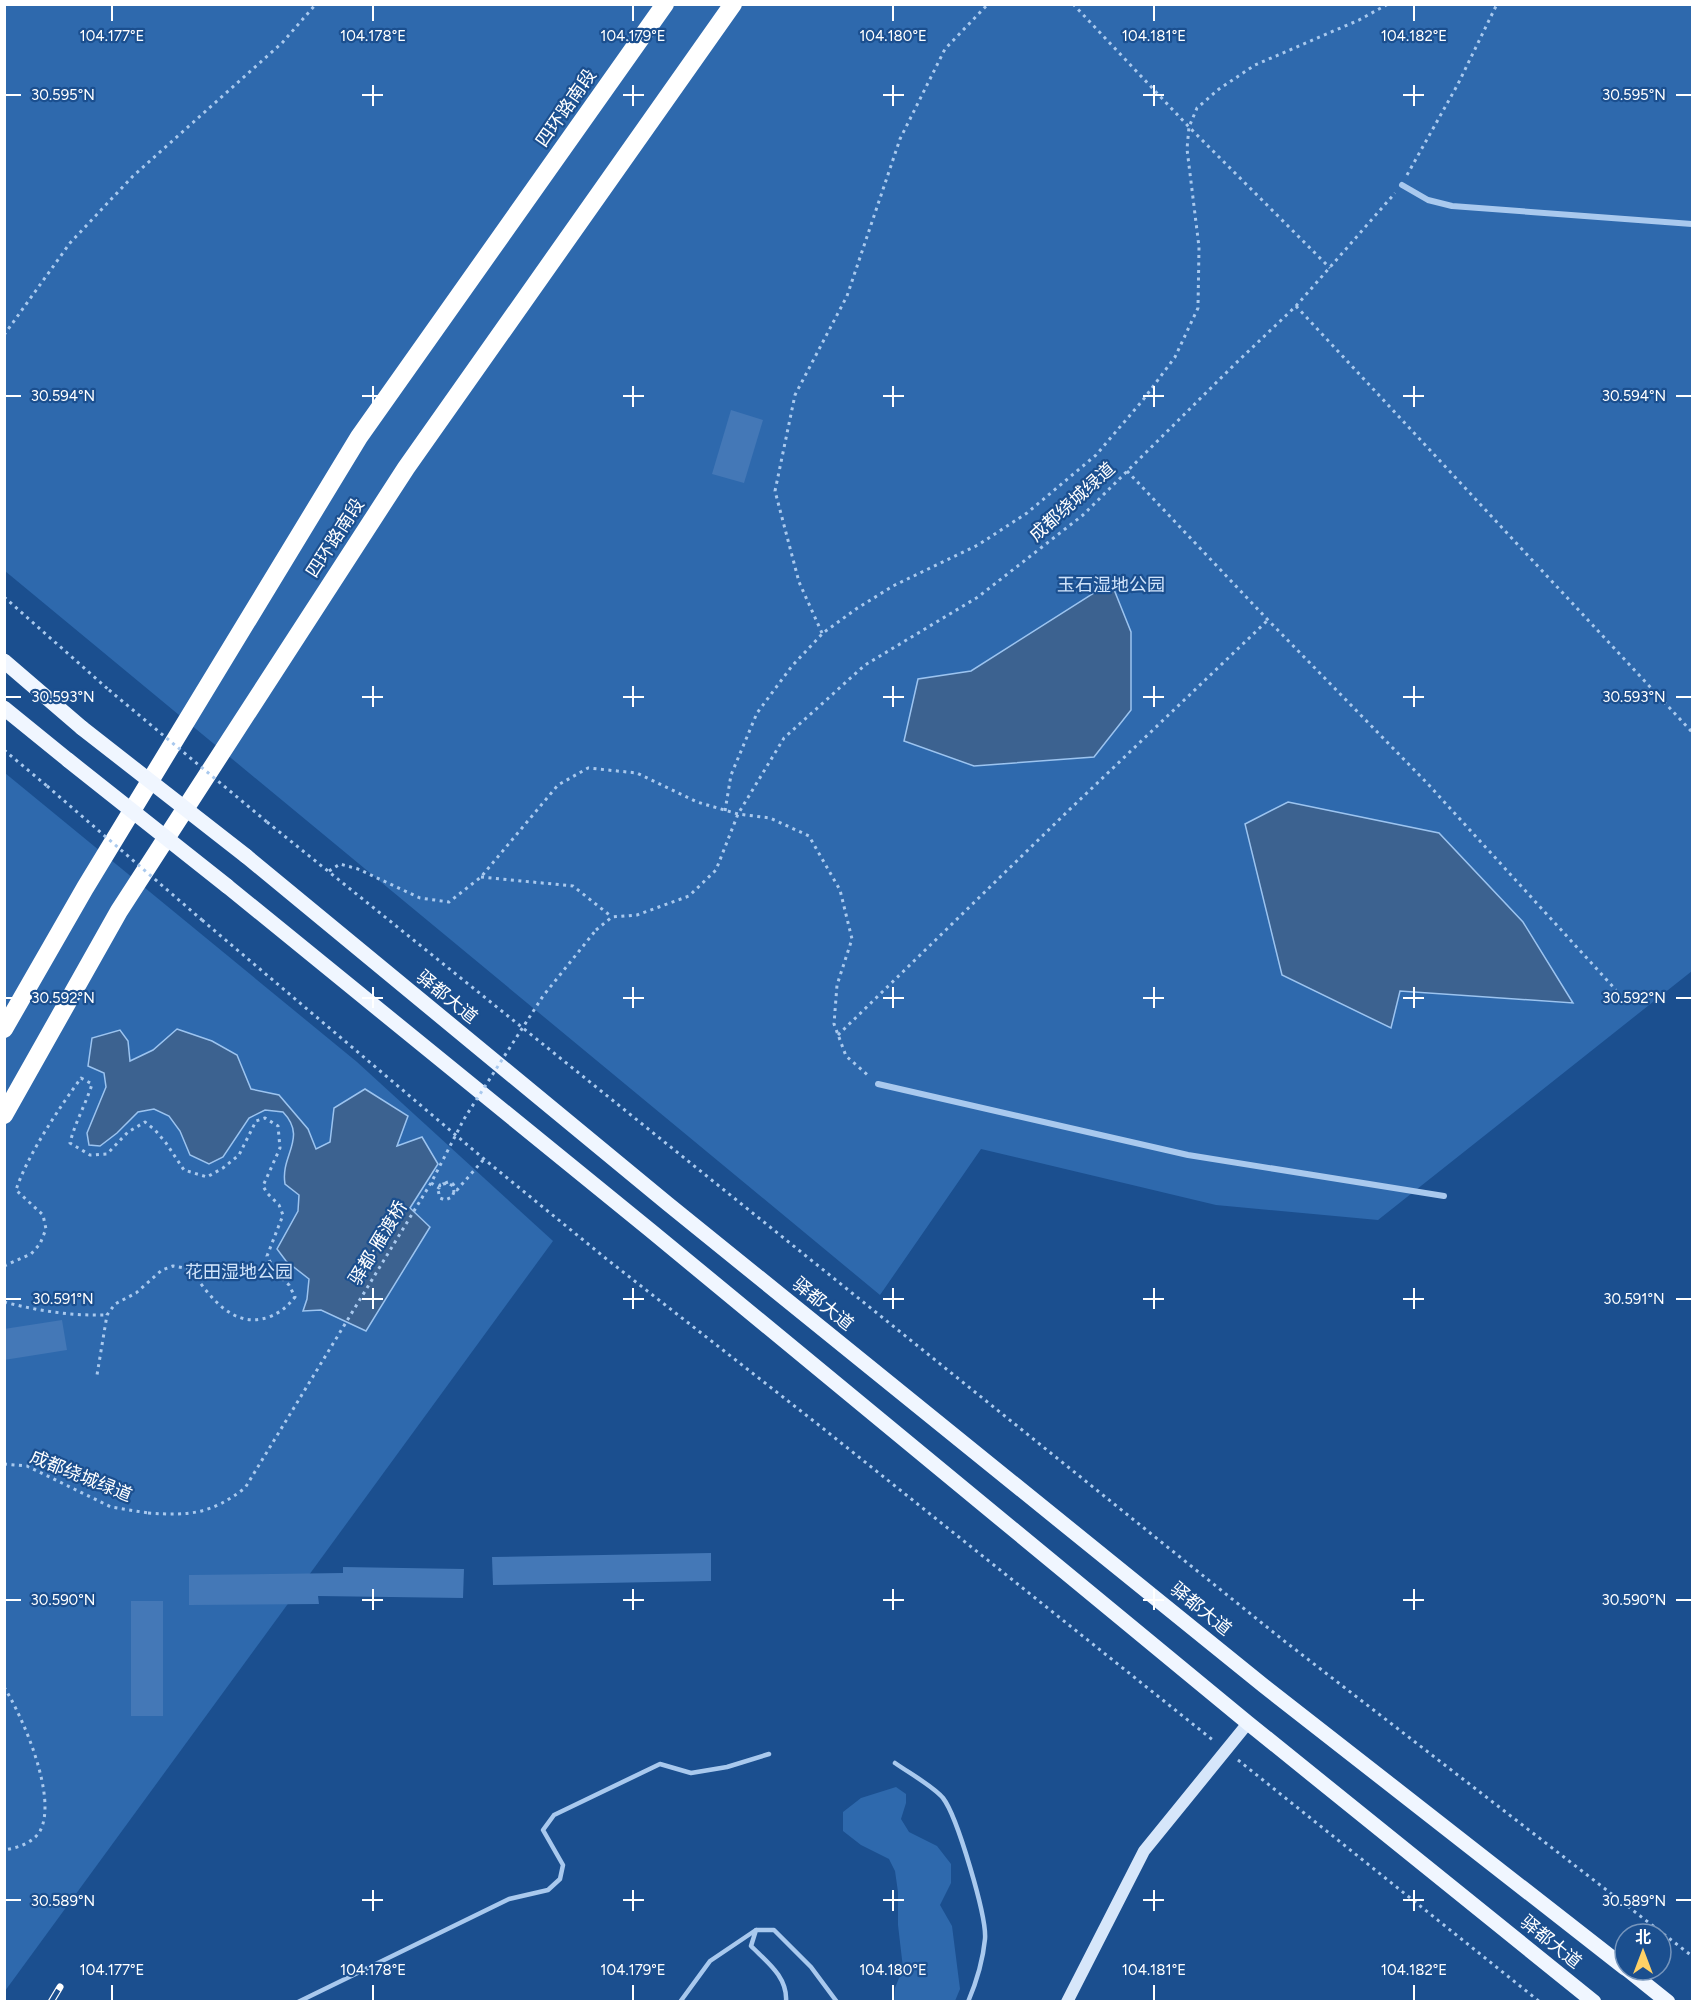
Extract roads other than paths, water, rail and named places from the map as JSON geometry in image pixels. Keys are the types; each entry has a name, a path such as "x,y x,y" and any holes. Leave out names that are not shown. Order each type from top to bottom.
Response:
{"highway":[{"name":"四环路南段","path":"4,1029 91,878 359,437 665,4"},
{"name":"四环路南段","path":"4,1115 119,911 406,468 733,4"}],"main road":[{"name":"驿都大道","path":"4,661 82,728 246,856 668,1204 1236,1663 1613,1959"},
{"name":"驿都大道","path":"4,708 650,1230 1248,1724 1594,2001"},
{"name":"驿都大道","path":"1643,1982 1668,2001"}],"street":[{"path":"1402,185 1428,200 1452,206 1692,224"},
{"path":"878,1084 1188,1155 1444,1196"},
{"path":"1067,2001 1144,1851 1248,1724"}],"lane":[{"path":"298,2001 509,1899 548,1890 560,1879 563,1865 543,1830 554,1815 660,1764 691,1773 728,1767 769,1754"},
{"path":"895,1763 942,1796 952,1811 974,1880 985,1937 969,2001"},
{"path":"756,1930 752,1946 780,1975 787,1991 786,2001"},
{"path":"680,2001 710,1961 756,1930 774,1930 811,1967 837,2001"}],"railway":[{"path":"51,2002 60,1987"}],"park label":[{"name":"玉石湿地公园","path":"1111,585"},
{"name":"花田湿地公园","path":"239,1272"}]}
